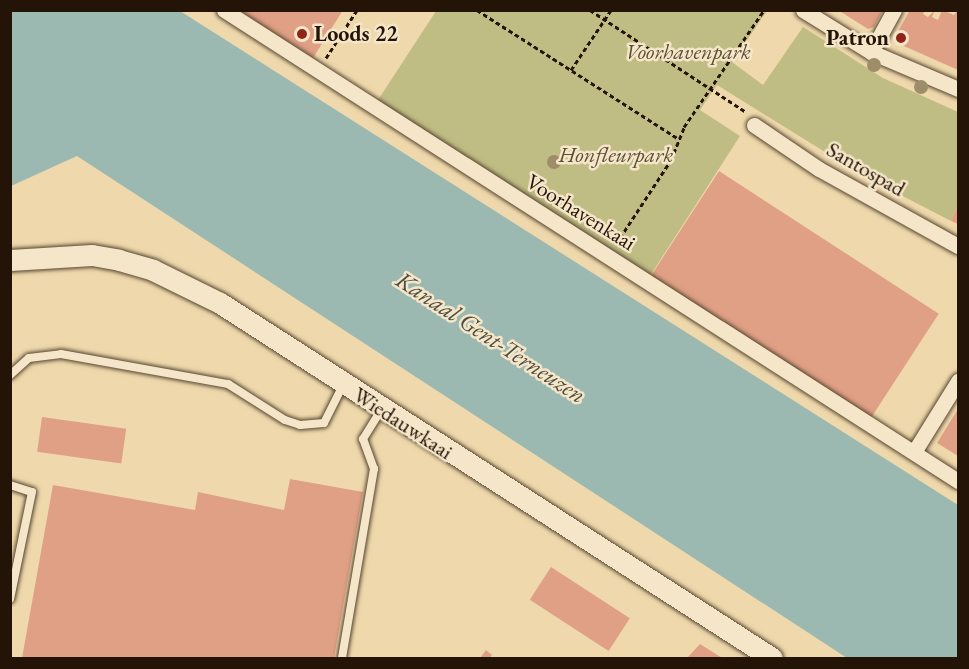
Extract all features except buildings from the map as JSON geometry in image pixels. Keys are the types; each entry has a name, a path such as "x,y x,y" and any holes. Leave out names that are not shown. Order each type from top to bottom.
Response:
{"main road":[{"name":"Wiedauwkaai","path":"10,260 92,255 153,270 220,303 772,658"}],"street":[{"name":"Voorhavenkaai","path":"224,10 958,481"},
{"path":"803,10 871,52 958,89"},
{"path":"871,52 894,10"},
{"name":"Santospad","path":"753,125 819,169 958,246"},
{"path":"914,452 958,381"}],"lane":[{"path":"10,375 29,358 61,354 228,384 285,420 300,424 324,423 343,384"},
{"path":"342,658 374,468 363,439 382,409"},
{"path":"10,485 32,492 10,599"}],"path":[{"path":"318,70 357,10"},
{"path":"477,10 679,139"},
{"path":"590,10 745,111 753,125"},
{"path":"571,70 610,10"},
{"path":"608,256 671,160 679,139 710,89 764,10"}],"green space":[{"name":"Honfleurpark","path":"436,11 767,11 732,62 763,85 803,27 883,78 958,112 958,205 951,221 862,175 717,85 700,110 740,136 650,276 378,100"}],"water":[{"name":"Kanaal Gent-Terneuzen","path":"10,11 180,11 958,505 958,658 847,658 77,156 11,186"}],"place":[{"name":"Loods 22","path":"302,34"},
{"name":"Patron","path":"901,38"}],"park label":[{"name":"Voorhavenpark","path":"688,52"}]}
